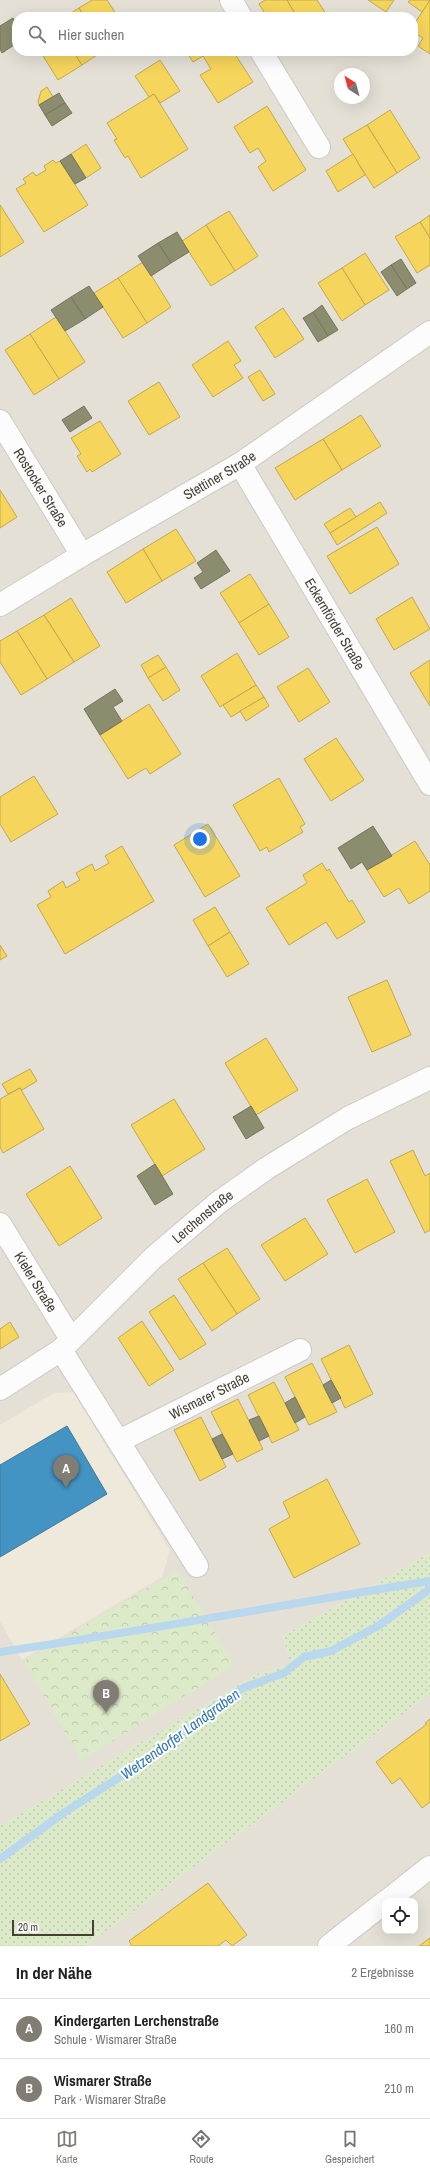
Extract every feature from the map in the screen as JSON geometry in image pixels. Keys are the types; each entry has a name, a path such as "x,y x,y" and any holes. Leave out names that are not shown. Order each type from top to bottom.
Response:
{"street":[{"path":"231,0 238,12"},
{"path":"264,56 319,147"},
{"name":"Stettiner Straße","path":"0,605 82,555 240,464 430,332"},
{"name":"Rostocker Straße","path":"0,421 82,555"},
{"name":"Eckernförder Straße","path":"240,464 430,784"},
{"name":"Lerchenstraße","path":"0,1389 66,1345 154,1258 219,1202 267,1168 348,1118 430,1078"},
{"name":"Kieler Straße","path":"0,1224 66,1345"},
{"path":"66,1345 119,1441 197,1566"},
{"name":"Wismarer Straße","path":"119,1441 300,1350"},
{"path":"392,1898 428,1873"},
{"path":"328,1946 382,1905"}],"shaded area":[{"path":"0,0 430,0 430,1553 283,1636 291,1665 257,1674 0,1826"},
{"path":"73,1392 170,1550 162,1577 22,1660 0,1621 0,1425 54,1393"},
{"path":"430,1694 430,1946 86,1946"}],"green space":[{"path":"430,1553 430,1694 86,1946 0,1946 0,1826 257,1674 291,1665 283,1636"},
{"path":"178,1570 234,1665 81,1761 24,1661"}],"building: Wohnen":[{"path":"92,0 107,0 115,12 81,12 79,8"},
{"path":"265,0 287,0 294,12 264,12 259,4"},
{"path":"287,0 317,0 325,12 294,12"},
{"path":"368,0 394,0 386,12"},
{"path":"410,0 430,0 422,12 408,2"},
{"path":"430,0 430,54 418,46 423,38 418,35 418,18"},
{"path":"79,8 81,12 73,12"},
{"path":"43,56 76,56 82,65 58,80"},
{"path":"76,56 96,56 82,65"},
{"path":"189,56 203,56 193,62"},
{"path":"203,56 236,56 253,82 218,103 200,75 211,69"},
{"path":"160,60 180,91 160,103 154,94 149,97 135,76"},
{"path":"47,87 53,97 39,105 38,102 41,91"},
{"path":"154,94 188,149 141,178 128,156 125,158 114,140 117,139 107,123"},
{"path":"267,106 306,170 273,191 258,167 266,161 258,148 250,153 234,127"},
{"path":"390,110 420,158 397,173 367,125"},
{"path":"367,125 397,173 374,188 343,139"},
{"path":"86,144 101,168 86,178 71,154"},
{"path":"353,154 365,175 338,192 326,171"},
{"path":"53,160 56,163 60,161 88,205 44,232 16,189 26,183 23,179 33,172 36,176 46,170 44,166"},
{"path":"0,205 24,242 0,257"},
{"path":"229,211 258,256 235,271 206,225"},
{"path":"430,215 430,238 420,222"},
{"path":"420,222 430,238 430,265 417,273 395,237"},
{"path":"206,225 235,271 211,286 182,241"},
{"path":"365,253 389,290 365,305 342,268"},
{"path":"143,262 171,307 147,323 118,278"},
{"path":"342,268 365,305 342,321 318,283"},
{"path":"118,278 147,323 123,338 94,293"},
{"path":"283,308 304,339 275,358 255,327"},
{"path":"56,317 85,362 59,379 30,334"},
{"path":"30,334 59,379 34,395 5,350"},
{"path":"228,341 241,361 234,365 243,378 213,397 192,365"},
{"path":"260,370 275,394 263,401 248,377"},
{"path":"159,382 180,417 149,435 128,401"},
{"path":"361,415 381,446 342,470 323,439"},
{"path":"100,421 121,454 92,472 90,469 87,472 77,456 81,454 71,438"},
{"path":"323,439 342,470 295,500 275,468"},
{"path":"0,490 17,517 0,528"},
{"path":"380,502 387,513 337,545 330,533"},
{"path":"350,508 356,517 330,533 324,524"},
{"path":"377,527 399,564 350,594 327,556"},
{"path":"176,529 196,561 162,581 143,549"},
{"path":"143,549 162,581 126,603 107,572"},
{"path":"250,574 269,604 239,623 220,593"},
{"path":"412,597 430,629 394,650 376,619"},
{"path":"71,598 100,646 74,662 44,615"},
{"path":"269,604 289,637 259,655 239,623"},
{"path":"44,615 74,662 47,679 17,631"},
{"path":"17,631 47,679 21,695 0,662 0,641"},
{"path":"237,653 256,685 220,707 201,676"},
{"path":"158,655 166,667 148,678 141,665"},
{"path":"430,660 430,706 410,673"},
{"path":"166,667 180,690 163,701 148,678"},
{"path":"308,668 330,702 299,722 277,687"},
{"path":"256,685 264,697 231,717 223,705"},
{"path":"264,697 269,706 246,721 240,711"},
{"path":"149,704 181,754 150,774 146,768 128,779 100,735"},
{"path":"336,738 364,780 331,801 304,759"},
{"path":"34,776 58,814 11,842 0,824 0,797"},
{"path":"279,778 305,824 300,827 303,832 269,852 267,847 260,851 233,805"},
{"path":"208,824 240,876 205,897 174,845"},
{"path":"415,841 430,865 430,891 409,904 399,888 384,897 367,870"},
{"path":"122,846 154,901 65,954 37,905 51,897 48,891 63,881 66,888 80,880 76,873 81,870 92,864 95,871 109,863 105,856"},
{"path":"322,863 327,871 329,869 349,902 352,900 365,922 337,939 326,922 289,945 266,908 307,883 303,875"},
{"path":"215,907 230,932 208,946 193,920"},
{"path":"230,932 249,964 227,977 208,946"},
{"path":"0,945 7,956 0,960"},
{"path":"387,980 411,1035 372,1052 348,997"},
{"path":"266,1038 298,1090 256,1115 225,1063"},
{"path":"30,1069 37,1081 22,1090 20,1088 8,1094 2,1084"},
{"path":"20,1088 44,1129 3,1153 0,1147 0,1099"},
{"path":"174,1099 205,1149 162,1176 131,1125"},
{"path":"413,1150 425,1176 430,1173 430,1230 425,1233 390,1161"},
{"path":"70,1166 102,1218 59,1246 26,1194"},
{"path":"367,1179 395,1232 355,1253 327,1200"},
{"path":"305,1218 328,1254 285,1281 261,1245"},
{"path":"227,1248 260,1299 237,1314 203,1263"},
{"path":"203,1263 237,1314 212,1331 178,1279"},
{"path":"174,1295 206,1344 180,1360 149,1312"},
{"path":"142,1321 174,1370 149,1386 118,1338"},
{"path":"10,1322 19,1337 0,1349 0,1329"},
{"path":"349,1345 373,1394 345,1408 321,1359"},
{"path":"312,1363 337,1412 309,1425 285,1377"},
{"path":"274,1382 299,1430 272,1443 248,1395"},
{"path":"238,1399 263,1449 237,1462 211,1412"},
{"path":"201,1417 226,1467 200,1481 174,1430"},
{"path":"327,1479 360,1544 294,1578 269,1529 290,1517 283,1502"},
{"path":"0,1674 30,1724 0,1741"},
{"path":"430,1719 430,1802 422,1808 400,1778 392,1784 376,1762 427,1724 425,1723"},
{"path":"208,1883 247,1935 232,1946 226,1940 218,1946 132,1946 129,1941"},
{"path":"430,1938 430,1946 419,1946"}],"building: Schulen":[{"path":"67,1426 107,1494 0,1557 0,1465"}],"building: Industrie":[{"path":"12,19 12,46 2,53 0,49 0,26"},
{"path":"59,93 65,103 45,115 39,105"},
{"path":"65,103 72,113 52,126 45,115"},
{"path":"71,154 86,178 75,184 60,161"},
{"path":"177,232 189,252 171,263 158,243"},
{"path":"158,243 171,263 151,276 138,256"},
{"path":"401,259 416,283 407,289 391,265"},
{"path":"391,265 407,289 397,296 381,272"},
{"path":"89,286 103,307 85,319 71,297"},
{"path":"71,297 85,319 65,331 51,310"},
{"path":"322,305 338,330 328,336 313,312"},
{"path":"313,312 328,336 318,342 303,318"},
{"path":"84,406 92,418 70,432 62,420"},
{"path":"216,550 230,571 201,589 194,578 203,572 197,563"},
{"path":"115,689 123,701 113,707 122,721 100,735 84,709"},
{"path":"373,826 392,856 367,870 362,862 351,869 338,848"},
{"path":"251,1106 264,1128 246,1139 233,1117"},
{"path":"155,1164 173,1194 155,1205 137,1176"},
{"path":"331,1380 341,1398 332,1403 323,1385"},
{"path":"295,1397 305,1417 295,1423 285,1403"},
{"path":"259,1416 269,1436 259,1441 249,1420"},
{"path":"222,1434 233,1454 222,1459 212,1439"}],"waterway":[{"name":"Wetzendorfer Landgraben","path":"0,1652 430,1581"},
{"name":"Wetzendorfer Landgraben","path":"0,1859 62,1814 157,1753 210,1710 243,1688 284,1673 304,1657 331,1651 378,1626 430,1589"}],"place":[{"name":"Kindergarten Lerchenstraße","path":"66,1488"},
{"name":"Wismarer Straße","path":"106,1713"}]}
